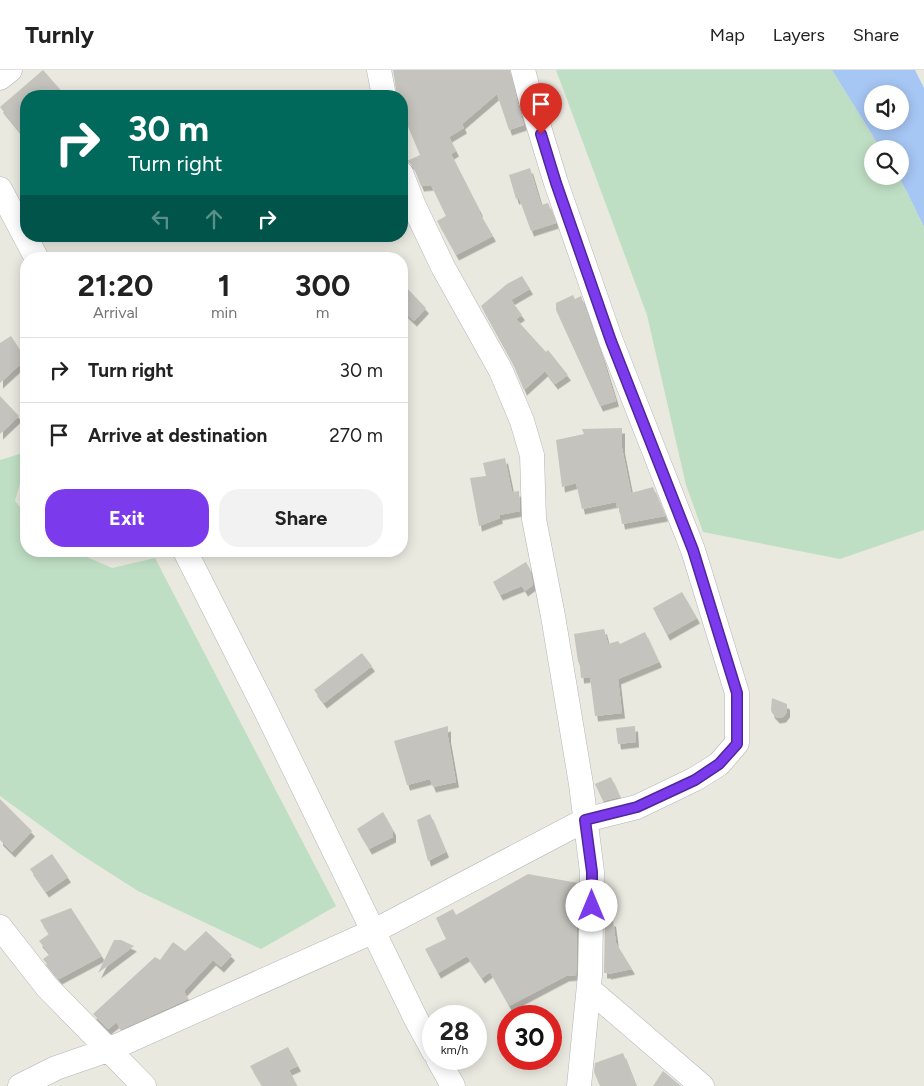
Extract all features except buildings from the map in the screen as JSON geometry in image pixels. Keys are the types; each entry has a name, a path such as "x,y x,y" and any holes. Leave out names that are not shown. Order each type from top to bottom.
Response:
{"street":[{"path":"0,78 10,70"},
{"path":"379,70 383,90"},
{"path":"20,1086 56,1068 108,1050 374,931 585,820 637,807 695,780 719,764 737,744 737,693 693,550 608,332 556,183 523,70"},
{"path":"0,189 20,227"},
{"path":"408,191 443,267 501,371 522,420 532,455 534,519 554,616 581,784 592,872 590,975 579,1086"},
{"path":"188,557 265,709 422,1030"},
{"path":"0,926 47,987 144,1086"},
{"path":"589,989 702,1086"},
{"path":"444,1070 453,1086"}],"green space":[{"path":"556,70 832,70 864,122 864,130 869,130 875,140 864,140 864,185 903,185 924,227 924,530 840,559 703,532 686,485 647,315"},
{"path":"20,454 20,484 15,501 20,507 20,557 87,557 112,568 155,558 336,906 261,949 138,891 77,852 0,796 0,460"}],"water":[{"path":"832,70 915,70 924,88 924,227 903,185 909,185 909,140 875,140 869,130 909,130 909,85 864,85 864,122"}],"route":[{"path":"541,134 611,341 693,550 737,693 737,744 719,764 695,780 637,807 585,820 592,872 592,906"}]}
